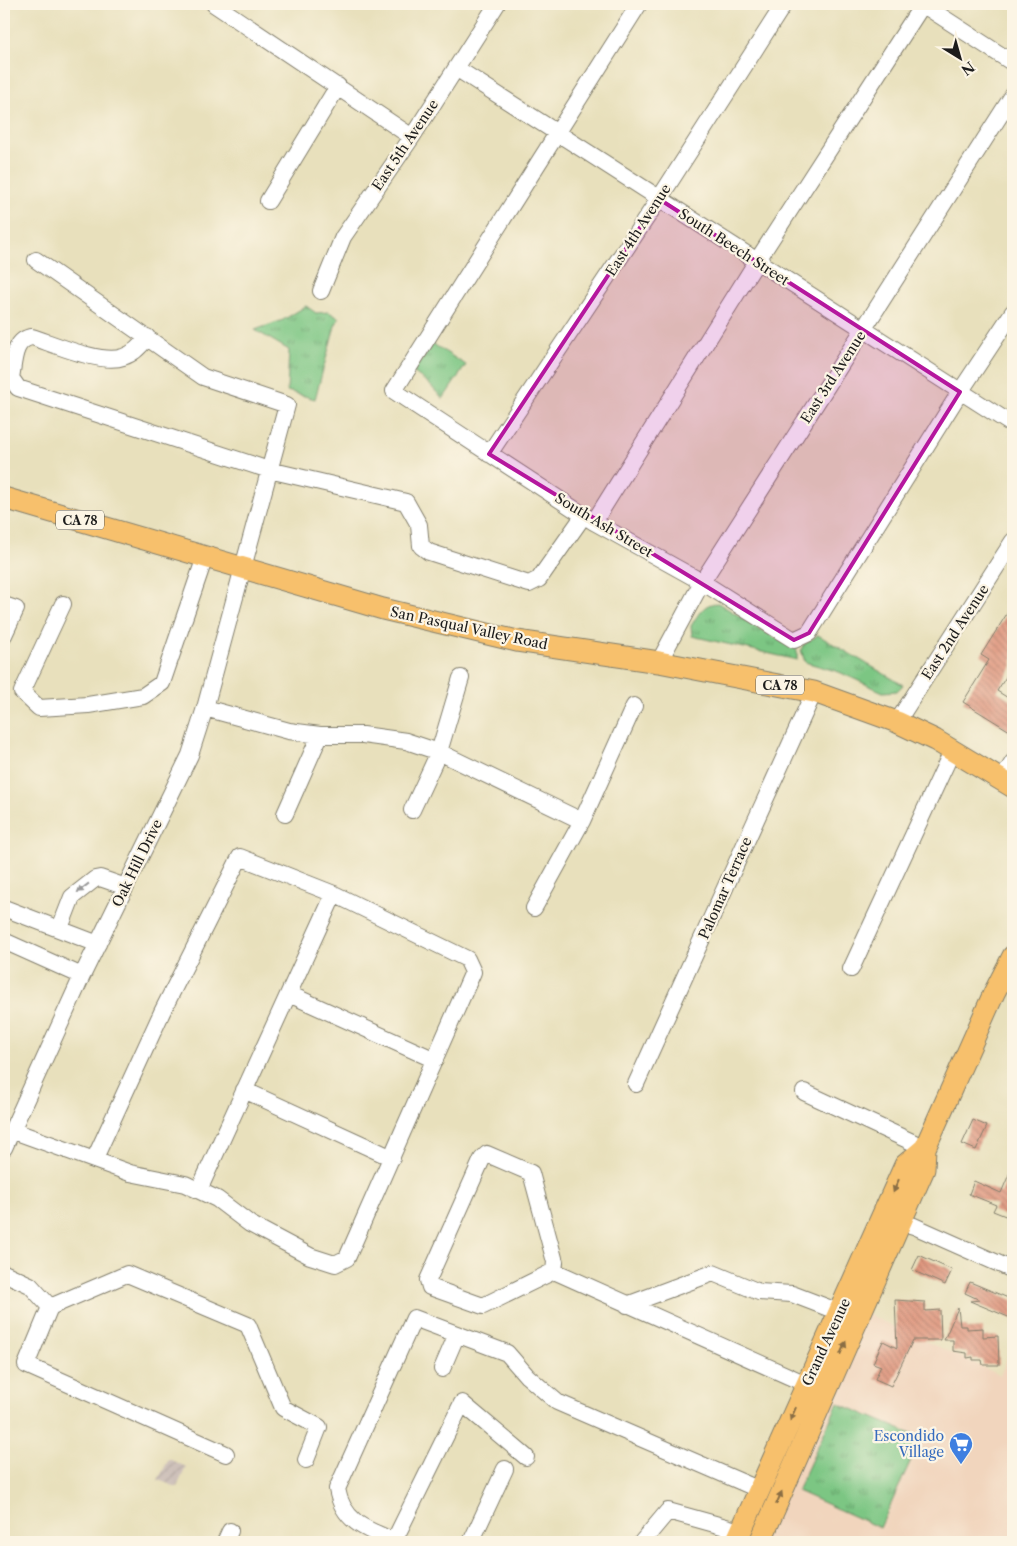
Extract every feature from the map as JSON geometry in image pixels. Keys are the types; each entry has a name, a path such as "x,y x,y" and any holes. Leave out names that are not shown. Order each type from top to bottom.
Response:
{"main road":[{"name":"San Pasqual Valley Road","path":"4,498 383,609 517,641 659,662 814,692 897,722 952,749 1007,784"},
{"name":"Grand Avenue","path":"760,1542 924,1169 925,1148 994,993 1013,956"},
{"name":"Grand Avenue","path":"738,1537 906,1165 925,1148"}],"street":[{"path":"214,4 412,137"},
{"name":"East 5th Avenue","path":"321,291 343,237 412,137 497,4"},
{"path":"558,133 639,4"},
{"name":"East 4th Avenue","path":"489,454 659,199 784,4"},
{"path":"147,338 141,346 123,358 104,359 32,337 25,338 18,344 11,378 18,388 269,470 406,502 419,525 420,546 429,552 529,584 539,579 573,531 589,518 923,4 1013,63"},
{"name":"South Beech Street","path":"456,68 1013,425"},
{"path":"268,200 338,86"},
{"name":"East 3rd Avenue","path":"659,662 702,582 1013,95"},
{"name":"South Ash Street","path":"558,133 394,391 489,454 589,518 702,582 789,638 801,638 809,633 960,392"},
{"path":"36,260 203,377 287,405 243,568"},
{"path":"960,392 1013,312"},
{"name":"East 2nd Avenue","path":"897,722 1013,541"},
{"path":"63,604 22,692 39,708 88,705 143,696 162,682 205,557"},
{"name":"Oak Hill Drive","path":"4,1148 82,976 190,755 205,708 243,568"},
{"path":"4,635 10,607"},
{"path":"412,810 439,752 461,678"},
{"name":"Palomar Terrace","path":"636,1084 814,692"},
{"path":"534,908 582,820 634,706"},
{"path":"205,708 289,731 320,735 363,735 398,740 439,752 582,820"},
{"path":"285,814 320,735"},
{"path":"851,969 952,749"},
{"path":"1007,784 1013,762"},
{"path":"11,1130 95,1158 130,1173 185,1184 217,1199 250,1224 310,1256 335,1264 347,1258 435,1060 473,972 467,959 334,894 240,857 162,1012 95,1158"},
{"path":"60,928 72,897 95,879 100,878 126,887"},
{"path":"199,1190 334,894"},
{"path":"4,908 98,944"},
{"path":"4,941 82,976"},
{"path":"289,994 435,1060"},
{"path":"244,1090 392,1158"},
{"path":"804,1092 925,1148"},
{"path":"488,1154 531,1173 555,1262 554,1271 482,1306 430,1287 428,1280 482,1159 488,1154"},
{"path":"900,1222 914,1226 1013,1270"},
{"path":"554,1271 806,1384"},
{"path":"4,1273 30,1285 50,1307"},
{"path":"627,1305 713,1273 759,1292 792,1294 840,1312"},
{"path":"226,1454 26,1365 50,1307 127,1274 248,1325 283,1408 319,1426 306,1460"},
{"path":"526,1456 462,1403 395,1542 361,1527 340,1503 337,1489 414,1318 506,1353 527,1376 557,1402 760,1490"},
{"path":"442,1369 457,1334"},
{"path":"472,1542 505,1469"},
{"path":"642,1542 668,1511 738,1537"}],"highlighted area":[{"path":"659,199 960,392 809,633 794,640 489,454"}],"shaded area":[{"path":"855,1303 875,1318 1000,1375 1013,1345 1013,1542 748,1542"},
{"path":"169,1459 186,1467 177,1487 158,1480"}],"green space":[{"path":"306,306 316,313 329,312 339,318 335,326 315,399 287,391 289,350 255,330 283,320"},
{"path":"433,344 466,365 443,399 428,383 413,372"},
{"path":"718,603 782,642 794,646 797,650 797,660 692,636 691,626 699,614 708,605"},
{"path":"818,635 903,685 897,691 883,692 839,672 805,662 801,650 803,645"},
{"path":"838,1403 921,1438 880,1528 797,1491"}],"building":[{"path":"1013,604 1013,666 997,691 1013,701 1013,733 963,702 989,660 981,655"},
{"path":"973,1120 987,1126 976,1150 962,1144"},
{"path":"1013,1165 1013,1219 993,1211 996,1205 969,1194 974,1181 1001,1193"},
{"path":"919,1255 952,1270 945,1285 912,1270"},
{"path":"970,1282 1013,1300 1013,1319 970,1301 980,1300 965,1293"},
{"path":"895,1300 925,1302 925,1311 940,1310 941,1340 913,1340 891,1386 875,1379 881,1366 873,1363 883,1341 897,1348"},
{"path":"958,1308 960,1326 967,1326 967,1329 983,1328 983,1337 998,1336 999,1365 983,1365 982,1360 973,1360 973,1357 967,1358 967,1353 953,1351 953,1340 944,1340"}],"place":[{"name":"Escondido Village","path":"961,1465"}]}
